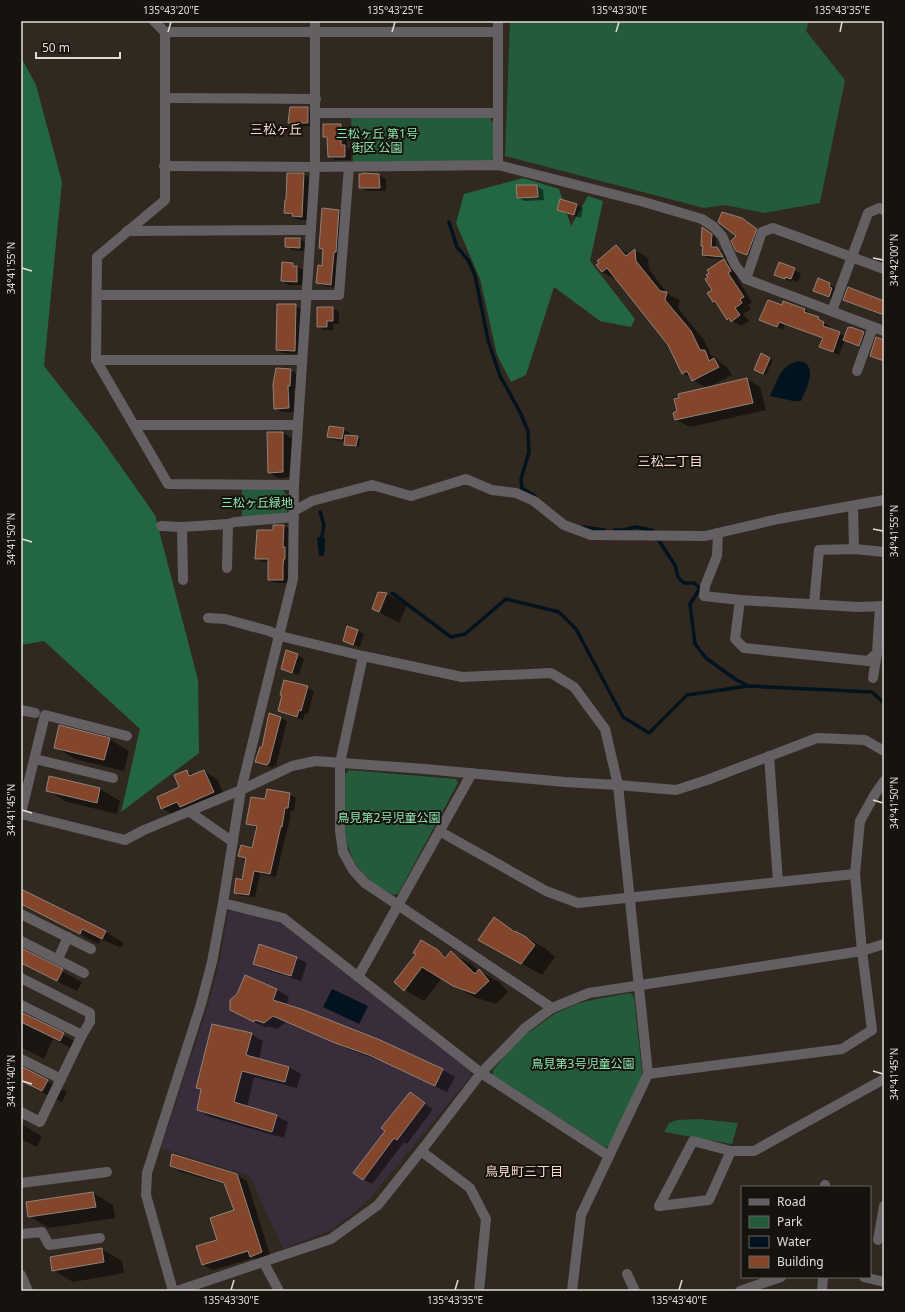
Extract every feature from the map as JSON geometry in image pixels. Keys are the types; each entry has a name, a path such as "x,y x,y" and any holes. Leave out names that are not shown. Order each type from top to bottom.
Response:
{"street":[{"path":"154,21 165,32 498,32"},
{"path":"173,1291 146,1195 147,1173 201,1004 212,962 242,790 293,579 294,484 315,167 315,21"},
{"path":"498,21 498,165"},
{"path":"165,32 165,200 97,256 96,360 168,484 294,484"},
{"path":"165,98 316,99"},
{"path":"316,113 498,113"},
{"path":"164,166 349,167 498,165 644,202 702,219 714,227 722,236 735,265 746,279 832,310 884,331"},
{"path":"97,295 339,295 349,167"},
{"path":"832,310 868,213 879,208 884,210"},
{"path":"746,279 762,232 773,228 884,269"},
{"path":"127,231 311,230"},
{"path":"857,371 874,327"},
{"path":"96,360 302,360"},
{"path":"134,425 298,425"},
{"path":"161,526 182,527 228,524 294,514 312,501 372,486 411,496 466,480 492,490 516,493 534,501 564,525 591,535 704,536 884,500"},
{"path":"853,506 854,549"},
{"path":"227,568 228,524"},
{"path":"182,527 183,580"},
{"path":"718,533 717,556 705,586 704,596 722,599 858,607 882,606 873,678"},
{"path":"814,604 819,550 854,549 884,552"},
{"path":"740,600 735,639 744,648 868,661 877,653"},
{"path":"208,618 225,619 269,631 280,636 363,656 462,677 551,673 574,687 605,729 618,785 648,1074 581,1215 572,1291"},
{"path":"363,656 340,763 340,831 343,852 353,870 365,883 552,1008"},
{"path":"21,710 35,713"},
{"path":"127,736 45,715 21,814 125,840 144,830 242,790 292,766 315,761 676,790 707,780 817,738 865,740 884,751"},
{"path":"769,756 778,882"},
{"path":"35,759 113,778"},
{"path":"358,977 472,773"},
{"path":"648,1074 842,1049 872,1030 862,951 855,874 860,821 884,781"},
{"path":"190,812 233,842"},
{"path":"440,831 546,891 578,903 855,874"},
{"path":"223,903 283,918 481,1073 609,1156"},
{"path":"21,914 91,949"},
{"path":"58,960 68,937"},
{"path":"21,941 84,973"},
{"path":"177,1291 331,1239 378,1205 421,1152 481,1073 525,1028 552,1008 589,993 862,951 884,944"},
{"path":"21,978 90,1013 90,1022 82,1035 40,1122 21,1112"},
{"path":"21,1004 82,1035"},
{"path":"21,1059 61,1079"},
{"path":"731,1151 709,1200 658,1206 693,1141 731,1151 754,1151 884,1079"},
{"path":"421,1152 470,1188 486,1219 480,1291"},
{"path":"21,1183 107,1172"},
{"path":"877,1242 884,1206"},
{"path":"21,1234 42,1232 49,1245 100,1238"},
{"path":"264,1262 279,1291"},
{"path":"627,1274 635,1291"},
{"path":"21,1275 28,1291"},
{"path":"740,1291 777,1278"},
{"path":"822,1291 823,1278"},
{"path":"868,1278 884,1282"}],"shaded area":[{"path":"232,910 259,916 280,923 470,1070 471,1076 370,1198 351,1215 329,1231 283,1249 250,1176 161,1148 209,1002 219,965 228,913"}],"green space":[{"path":"510,21 809,21 806,31 845,80 820,203 764,213 725,205 704,208 505,156"},
{"path":"21,57 36,85 62,182 44,366 100,437 155,515 198,680 199,753 121,812 140,729 44,641 21,645"},
{"name":"三松ヶ丘 第1号 街区 公園","path":"351,117 490,118 493,123 492,161 353,167"},
{"path":"523,178 559,189 571,226 588,196 603,201 590,261 635,319 631,327 600,321 554,287 526,375 511,382 497,355 480,279 456,223 464,194"},
{"name":"三松ヶ丘緑地","path":"242,489 283,490 287,496 287,515 242,519"},
{"name":"鳥見第2号児童公園","path":"349,770 456,779 458,783 398,894 393,895 372,882 359,869 352,857 345,831 344,817 345,774"},
{"name":"鳥見第3号児童公園","path":"630,993 634,997 642,1076 610,1146 605,1147 493,1075 493,1070 519,1039 556,1013 577,1004"},
{"path":"699,1119 738,1123 732,1144 664,1132 669,1123 677,1120"}],"water":[{"path":"800,361 806,363 809,367 810,373 808,385 801,401 793,401 770,396 780,374 784,369 788,365"},
{"path":"322,536 325,539 324,556 319,556 317,538"},
{"path":"332,989 368,1006 359,1024 323,1007"}],"building":[{"path":"290,107 308,107 308,123 288,123"},
{"path":"323,124 341,124 341,145 345,145 345,157 328,157 327,137 323,137"},
{"path":"287,173 304,173 302,217 284,213"},
{"path":"359,174 379,174 380,188 359,188"},
{"path":"516,185 537,185 538,197 517,198"},
{"path":"560,199 577,204 574,215 557,210"},
{"path":"322,208 339,210 336,252 334,252 331,285 316,283 318,265 322,266 323,249 319,248"},
{"path":"722,212 742,218 757,229 747,255 736,251 731,241 736,236 718,222"},
{"path":"702,227 712,234 711,247 717,247 723,257 702,255"},
{"path":"285,238 300,238 300,248 285,247"},
{"path":"616,245 626,256 635,249 636,261 660,291 667,292 665,300 691,331 700,350 705,350 709,361 714,358 719,367 692,381 687,371 682,374 668,345 607,268 602,272 596,265 599,263 597,261"},
{"path":"724,259 731,271 728,273 744,297 740,299 742,303 735,308 740,315 731,322 729,318 727,320 715,301 713,302 707,293 712,290 705,279 708,277 706,275 709,273 707,270"},
{"path":"282,262 293,263 293,266 297,266 297,282 281,281"},
{"path":"779,262 795,268 791,279 785,277 785,279 774,275"},
{"path":"818,278 830,283 829,287 832,288 829,297 813,291"},
{"path":"848,287 884,301 884,315 843,300"},
{"path":"768,300 782,305 783,301 805,309 804,312 819,317 818,319 824,322 823,326 840,332 833,352 819,347 823,338 779,322 777,327 759,320"},
{"path":"277,304 296,304 295,351 276,350"},
{"path":"317,307 333,307 333,321 327,321 327,327 317,327"},
{"path":"848,327 864,332 859,346 843,340"},
{"path":"876,337 884,340 884,361 870,356"},
{"path":"761,353 770,358 763,374 754,370"},
{"path":"276,368 291,369 290,386 288,386 289,408 274,409 273,384"},
{"path":"747,378 753,403 675,420 673,413 677,411 674,399 679,398 678,394"},
{"path":"329,426 344,428 342,439 327,437"},
{"path":"267,432 283,432 283,472 268,473"},
{"path":"345,435 358,436 356,446 344,445"},
{"path":"273,525 284,525 283,547 285,547 285,559 283,565 283,580 268,580 268,559 255,559 257,530 273,530"},
{"path":"378,592 387,593 379,612 372,609"},
{"path":"347,626 358,630 353,645 343,641"},
{"path":"286,650 298,654 292,673 281,669"},
{"path":"284,680 308,686 301,711 299,710 297,717 278,711"},
{"path":"269,713 281,717 269,763 267,765 255,762 260,747 262,747"},
{"path":"59,725 110,738 104,760 54,748"},
{"path":"187,770 189,776 204,770 214,792 180,807 177,802 161,809 157,797 179,787 174,775"},
{"path":"49,776 100,788 97,803 46,791"},
{"path":"267,789 290,793 288,808 285,808 282,827 281,826 270,874 254,871 249,895 234,893 236,878 242,880 246,858 238,856 241,845 252,848 257,826 246,824 251,797 265,799"},
{"path":"21,889 106,931 102,939 82,929 80,934 21,904"},
{"path":"494,917 515,932 526,937 535,945 521,964 478,940"},
{"path":"421,940 438,950 445,958 451,951 475,974 479,969 489,981 475,994 453,986 422,967 404,991 394,982 416,954 413,953"},
{"path":"259,944 297,957 291,976 253,964"},
{"path":"21,948 63,969 57,981 21,963"},
{"path":"245,975 277,989 273,1000 304,1010 380,1040 443,1069 435,1086 369,1055 335,1043 273,1016 264,1023 255,1020 254,1022 230,1010 230,1000 237,994"},
{"path":"21,1012 64,1033 60,1041 21,1022"},
{"path":"212,1024 252,1033 246,1055 289,1067 285,1082 242,1071 234,1102 277,1115 272,1132 197,1110 201,1089 196,1088"},
{"path":"21,1066 48,1080 42,1091 21,1081"},
{"path":"410,1092 425,1103 397,1140 394,1138 363,1180 353,1173 385,1131 381,1128"},
{"path":"172,1154 237,1174 262,1252 250,1257 248,1251 202,1265 196,1246 217,1240 210,1218 234,1210 224,1183 170,1166"},
{"path":"93,1192 96,1207 28,1217 26,1202"},
{"path":"102,1248 104,1262 52,1271 50,1257"}],"waterway":[{"path":"449,222 457,247 468,260 475,275 488,340 500,376 520,412 528,431 529,452 521,479 522,488 536,497"},
{"path":"320,512 324,525 322,536"},
{"path":"582,527 604,530"},
{"path":"614,530 624,530 635,527 652,530 675,565 678,577 684,583 694,583 700,588 690,604 695,644 706,658 735,679 748,686"},
{"path":"392,593 451,637 465,634 506,599 559,612 576,629 623,717 649,733 687,695 748,686 872,692 884,703"}],"district":[{"name":"三松ヶ丘","path":"276,129"},
{"name":"三松二丁目","path":"670,461"},
{"name":"鳥見町三丁目","path":"524,1171"}]}
